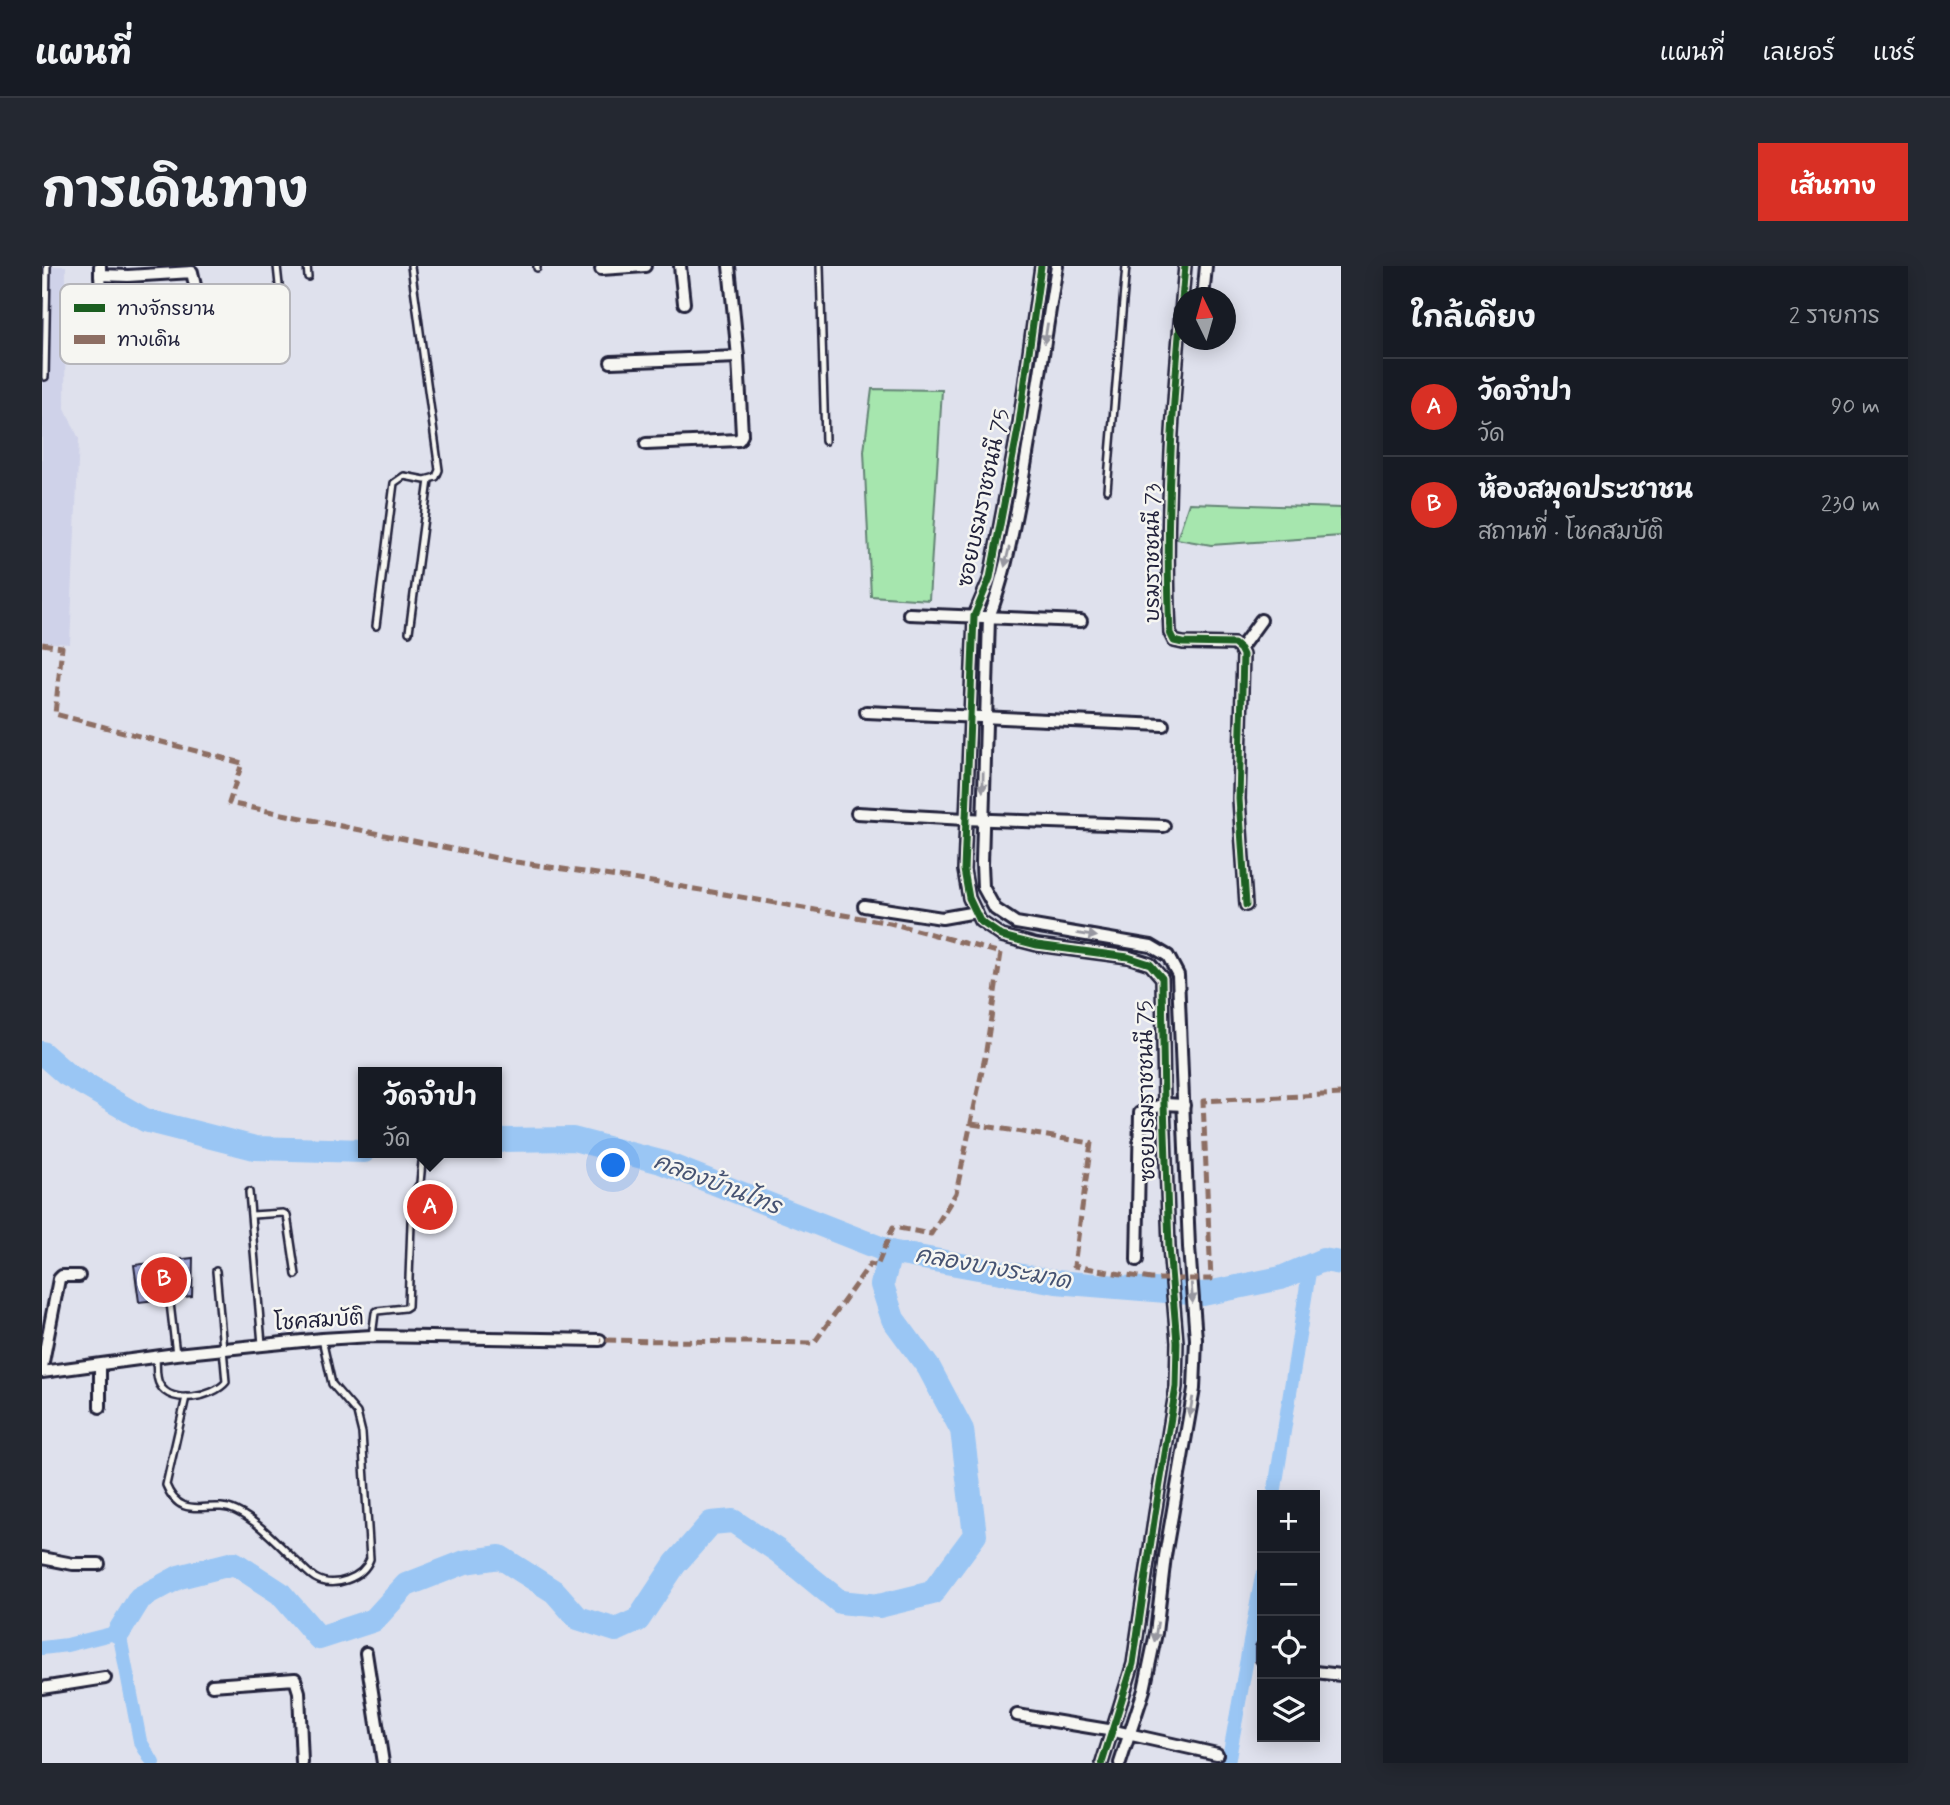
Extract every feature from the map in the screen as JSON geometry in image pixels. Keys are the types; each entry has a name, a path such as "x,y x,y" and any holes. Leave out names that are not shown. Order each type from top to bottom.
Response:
{"street":[{"path":"601,269 645,266"},
{"path":"680,266 684,303"},
{"path":"646,444 740,440 742,435 738,357 729,266"},
{"name":"ซอยบรมราชชนนี 75","path":"1041,266 1019,424 990,578 974,616 964,870 969,898 980,920 1002,936 1037,945 1128,957 1150,964 1162,978 1169,1247 1177,1342 1176,1387 1133,1664 1102,1763"},
{"name":"ซอยบรมราชชนนี 75","path":"1057,266 1014,528 998,594 989,617 982,819 983,887 995,909 1016,923 1151,946 1168,956 1178,975 1189,1247 1196,1339 1193,1402 1174,1497 1156,1633 1144,1690 1120,1763"},
{"name":"บรมราชชนนี 73","path":"1185,266 1176,369 1166,557 1170,633 1174,641 1182,643 1234,645 1240,649"},
{"path":"1204,287 1206,266"},
{"path":"100,270 191,269"},
{"path":"611,362 738,357"},
{"path":"909,614 1081,621"},
{"path":"1246,905 1239,799 1243,655 1240,649 1261,620"},
{"path":"866,712 1163,725"},
{"path":"857,813 1164,826"},
{"path":"864,906 942,918 976,912"},
{"path":"1137,1260 1138,1119 1141,1112 1164,1104 1184,1105"},
{"name":"โชคสมบัติ","path":"79,1276 62,1276 59,1279 42,1369 100,1365 262,1344 372,1336 600,1340"},
{"path":"100,1365 100,1407"},
{"path":"42,1558 73,1564 99,1564"},
{"path":"366,1653 383,1763"},
{"path":"1320,1672 1341,1675"},
{"path":"42,1688 105,1678"},
{"path":"212,1685 295,1679 299,1692 302,1763"},
{"path":"1017,1715 1130,1734 1217,1754"}],"lane":[{"path":"45,377 47,266"},
{"path":"277,266 279,284"},
{"path":"307,266 308,277"},
{"path":"376,626 394,482 404,476 429,480 436,477 439,463 411,266"},
{"path":"820,266 825,441"},
{"path":"1107,491 1126,266"},
{"path":"409,632 429,480"},
{"path":"372,1336 376,1312 408,1306 412,1196 421,1183 422,1161"},
{"path":"249,1192 262,1344"},
{"path":"252,1215 287,1215 296,1275"},
{"path":"156,1357 161,1388 175,1395 186,1397 211,1393 222,1388 226,1382 216,1271"},
{"path":"170,1303 176,1354"},
{"path":"186,1397 166,1485 175,1501 190,1508 230,1508 270,1536 315,1578 344,1582 359,1574 370,1559 362,1433 357,1413 332,1384 322,1339"}],"shaded area":[{"path":"42,266 66,266 66,284 60,284 60,364 65,364 65,408 79,439 70,644 42,642"}],"green space":[{"path":"872,389 942,390 929,600 871,596 864,451"},
{"path":"1189,503 1341,508 1341,536 1211,545 1177,539"}],"building":[{"path":"193,1258 192,1296 139,1302 134,1265"}],"waterway":[{"name":"คลองบ้านไทร","path":"42,1053 66,1074 145,1120 255,1148 358,1151"},
{"name":"คลองบางระมาด","path":"502,1140 573,1139 661,1162 890,1252 1056,1282 1203,1294 1281,1278 1323,1260 1341,1263"},
{"name":"คลองบางระมาด","path":"119,1632 140,1598 179,1577 234,1563 280,1593 319,1638 374,1620 406,1585 465,1562 500,1557 555,1592 578,1618 616,1630 638,1620 675,1564 711,1523 733,1521 778,1551 840,1602 879,1606 932,1593 975,1535 962,1430 929,1368 893,1319 882,1285 890,1252"},
{"path":"1275,1490 1310,1266"},
{"path":"1228,1763 1257,1604"},
{"name":"คลองบางระมาด","path":"42,1648 67,1645 119,1632 140,1741 153,1763"}],"marked path":[{"path":"42,644 62,647 55,714 242,763 229,803 516,862 672,885 890,923 1001,953 985,1057 956,1193 931,1234 893,1227 877,1266 870,1264 814,1343 600,1340"},
{"path":"972,1124 1091,1143 1074,1266 1151,1279 1211,1279 1203,1101 1341,1094"}],"cycle path":[{"path":"1041,266 1019,424 990,578 974,616 964,870 969,898 980,921 1002,936 1037,945 1128,957 1150,964 1162,978 1169,1247 1177,1342 1176,1387 1133,1664 1102,1763"},
{"path":"1185,266 1169,495 1170,633 1174,641 1183,643 1234,644 1243,655 1239,799 1246,905"}],"place":[{"name":"วัดจำปา","path":"430,1207"},
{"name":"ห้องสมุดประชาชน","path":"164,1280"}]}
